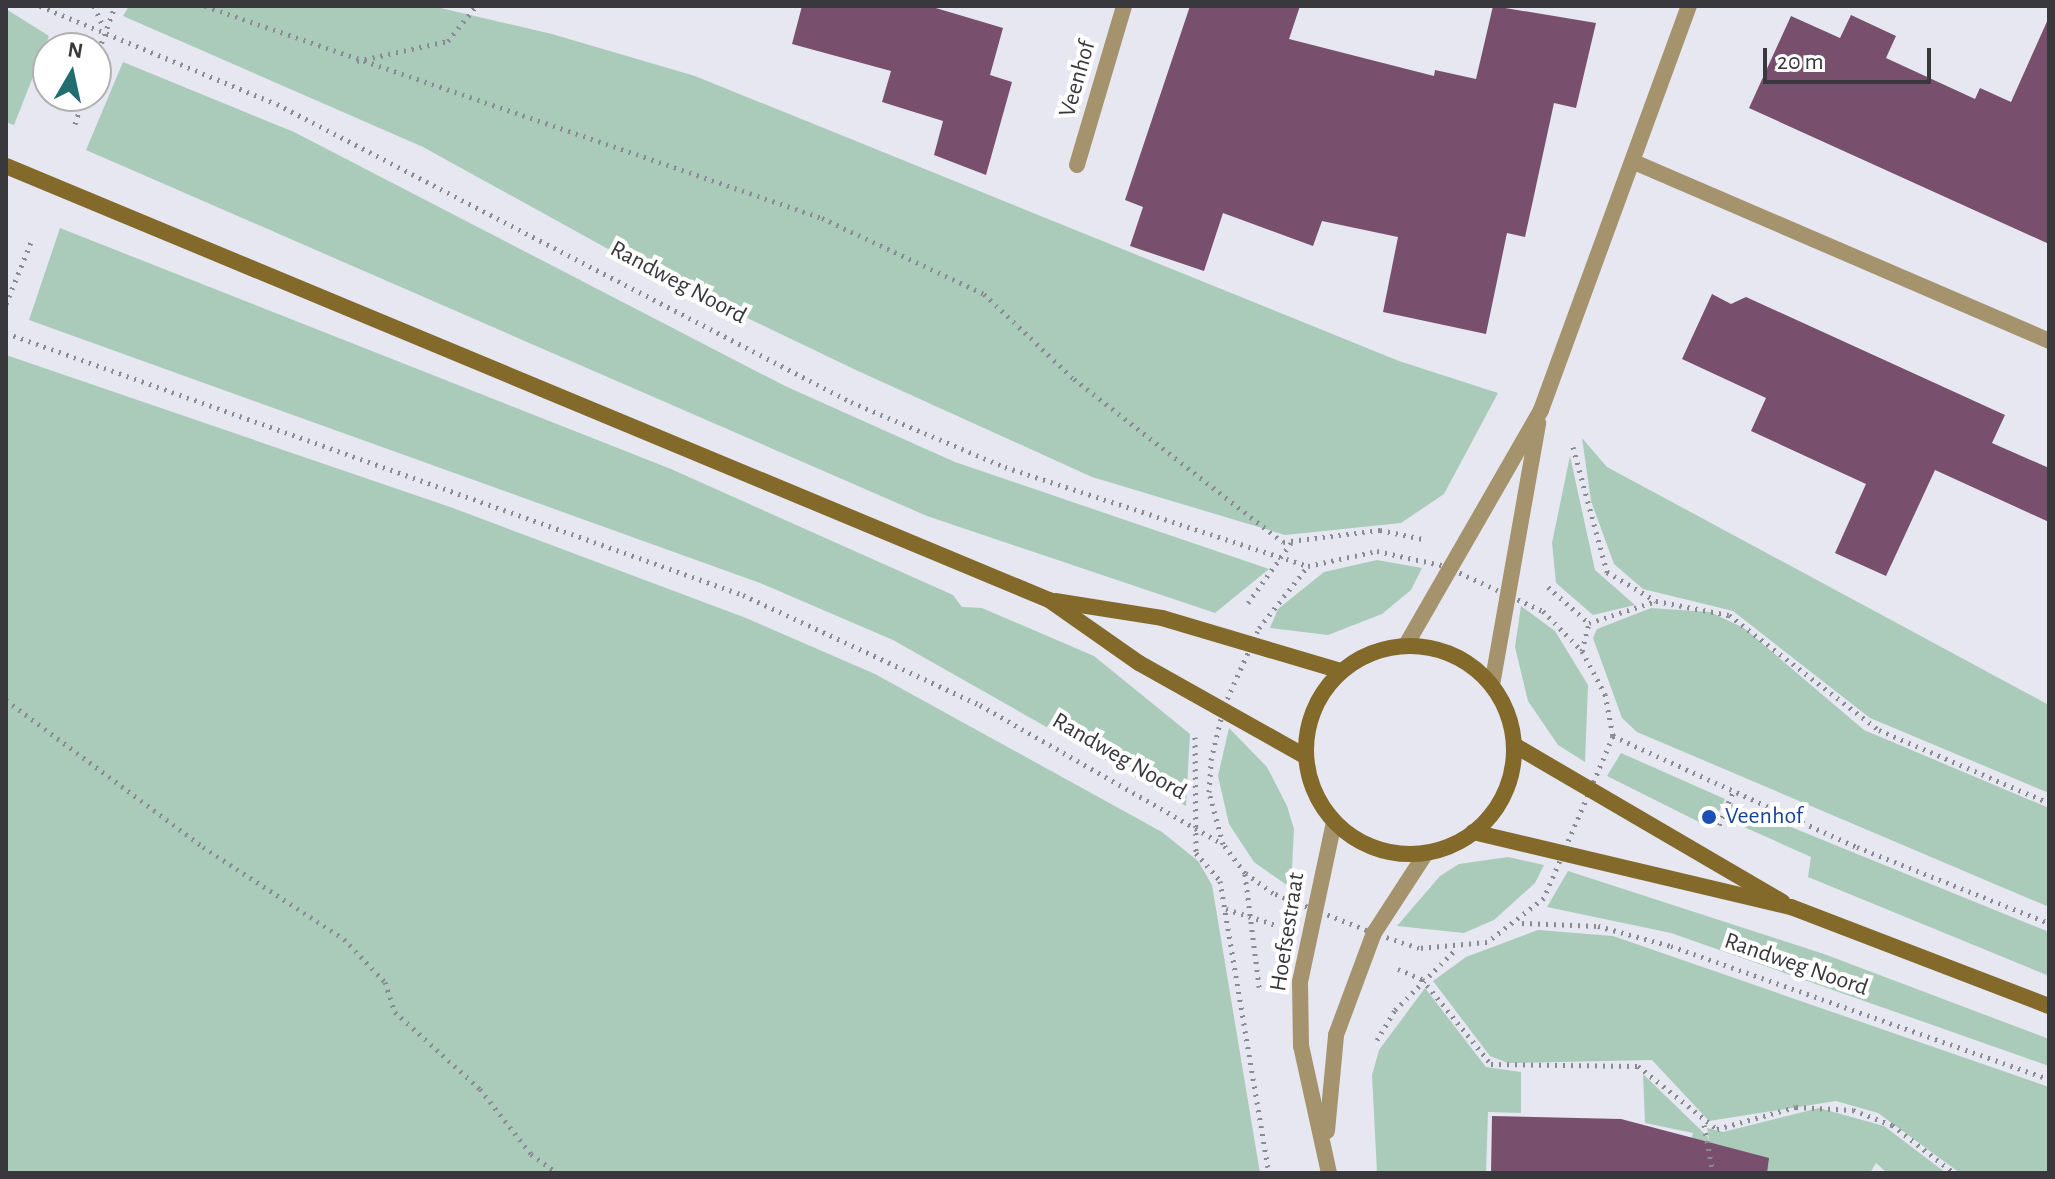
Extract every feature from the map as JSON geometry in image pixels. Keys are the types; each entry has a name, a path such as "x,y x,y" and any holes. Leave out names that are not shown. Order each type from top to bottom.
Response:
{"main road":[{"path":"6,166 1049,600 1198,694 1305,756"},
{"path":"1049,600 1162,618 1220,639 1341,671"},
{"path":"1406,645 1453,655 1492,685 1514,745 1505,793 1473,832 1426,853 1392,853 1334,822 1313,791 1305,756 1320,695 1341,671 1371,652 1406,645"},
{"name":"Randweg Noord","path":"1514,745 1791,907"},
{"name":"Randweg Noord","path":"1473,832 1791,907 2049,1006"}],"street":[{"name":"Veenhof","path":"1077,165 1124,6"},
{"path":"1492,685 1541,410 1689,6"},
{"path":"1634,162 2049,341"},
{"path":"1406,645 1445,566 1541,410"},
{"name":"Hoefsestraat","path":"1329,1173 1301,1046 1300,982 1334,822"},
{"name":"Hoefsestraat","path":"1325,1145 1336,1035 1374,933 1426,853"}],"path":[{"name":"Randweg Noord","path":"40,6 105,29 277,104 851,402 1005,467 1308,566 1377,551 1445,566"},
{"path":"94,6 105,29"},
{"path":"104,32 115,6"},
{"path":"205,6 356,62 822,218 984,294 1074,379 1291,543 1380,530 1458,548"},
{"path":"356,62 448,41 476,6"},
{"path":"75,124 79,112"},
{"path":"6,304 31,242"},
{"name":"Randweg Noord","path":"6,333 743,595 980,705 1223,844 1245,873"},
{"path":"1541,410 1574,448 1607,572 1656,601 1729,615 1879,730 2049,803"},
{"path":"1220,639 1291,543"},
{"path":"1512,568 1544,584 1589,623"},
{"path":"1589,623 1656,601"},
{"path":"1582,651 1589,623"},
{"path":"1198,694 1186,718 1195,734 1196,853 1216,868 1223,895 1269,1173"},
{"path":"6,700 203,847 344,939 385,982 395,1012 480,1089 531,1154 557,1173"},
{"path":"1613,736 1733,792 2049,923"},
{"path":"1717,829 1733,792"},
{"name":"Randweg Noord","path":"1521,923 1598,926 1671,946 2049,1079"},
{"path":"1374,1045 1422,979 1457,948"},
{"path":"1422,979 1491,1064 1638,1066 1655,1073 1704,1125 1713,1173"},
{"path":"1704,1125 1735,1128 1806,1106 1853,1110 1892,1125 1954,1173"}],"green space":[{"path":"129,6 432,6 552,34 695,76 1399,361 1498,393 1444,494 1401,523 1285,535 1092,477 858,371 637,265 423,147 123,16"},
{"path":"6,9 43,32 32,32 32,79 14,125 6,122"},
{"path":"123,62 294,132 785,386 955,462 1269,569 1215,613 927,516 86,150 102,112 112,112 112,88"},
{"path":"60,228 671,469 953,595 962,607 982,608 1094,656 1190,734 1186,806 893,640 760,583 29,320"},
{"path":"6,355 453,508 746,618 875,674 1162,832 1198,861 1212,885 1260,1173 6,1173"},
{"path":"1582,438 1607,467 2049,705 2049,793 1870,718 1733,611 1643,589 1614,564 1591,501"},
{"path":"1570,456 1595,570 1635,605 1593,615 1556,583 1552,543"},
{"path":"1377,560 1422,568 1411,590 1382,614 1328,635 1270,628 1278,609 1324,572"},
{"path":"1521,606 1555,631 1588,685 1585,762 1558,745 1528,701 1515,647"},
{"path":"1651,608 1710,612 1744,628 1864,730 2049,808 2049,907 1637,732 1622,718 1593,638 1597,629"},
{"path":"1229,728 1267,767 1287,806 1294,829 1291,888 1254,862 1229,824 1218,776"},
{"path":"1621,753 1725,799 1711,828 1607,776"},
{"path":"1732,803 2049,932 2049,976 1808,877 1811,857 1724,818"},
{"path":"1508,857 1544,865 1535,883 1494,920 1464,933 1397,926 1440,876 1459,864"},
{"path":"1568,871 1824,954 2049,1039 2049,1066 1671,933 1547,907"},
{"path":"1538,930 1613,936 2049,1087 2049,1173 1960,1173 1878,1113 1836,1101 1709,1121 1652,1060 1508,1063 1490,1056 1433,981 1466,957"},
{"path":"1425,988 1486,1067 1521,1072 1521,1113 1488,1112 1486,1173 1377,1173 1372,1075 1379,1050"},
{"path":"1643,1074 1708,1137 1710,1146 1684,1173 1693,1133 1645,1123"},
{"path":"1819,1108 1884,1126 1946,1173 1887,1173 1876,1163 1870,1173 1715,1173 1707,1128 1723,1132"}],"building":[{"path":"802,6 929,6 1003,28 990,75 1012,82 986,175 934,155 943,121 882,102 891,71 792,44"},
{"path":"1190,6 1300,6 1289,39 1434,76 1435,70 1476,79 1493,6 1596,23 1576,108 1554,103 1525,237 1507,233 1486,334 1383,312 1398,237 1322,221 1313,246 1223,213 1204,271 1130,246 1143,207 1125,200"},
{"path":"1851,15 1896,36 1886,58 1975,99 1980,88 2011,102 2049,17 2049,244 1749,108 1791,16 1840,38"},
{"path":"1712,294 1731,304 1746,297 2005,415 1992,443 2049,468 2049,522 1935,470 1886,576 1835,553 1866,484 1751,431 1766,398 1682,359"},
{"path":"1492,1116 1621,1119 1769,1158 1767,1173 1491,1173"}],"place":[{"name":"Veenhof","path":"1709,817"}]}
